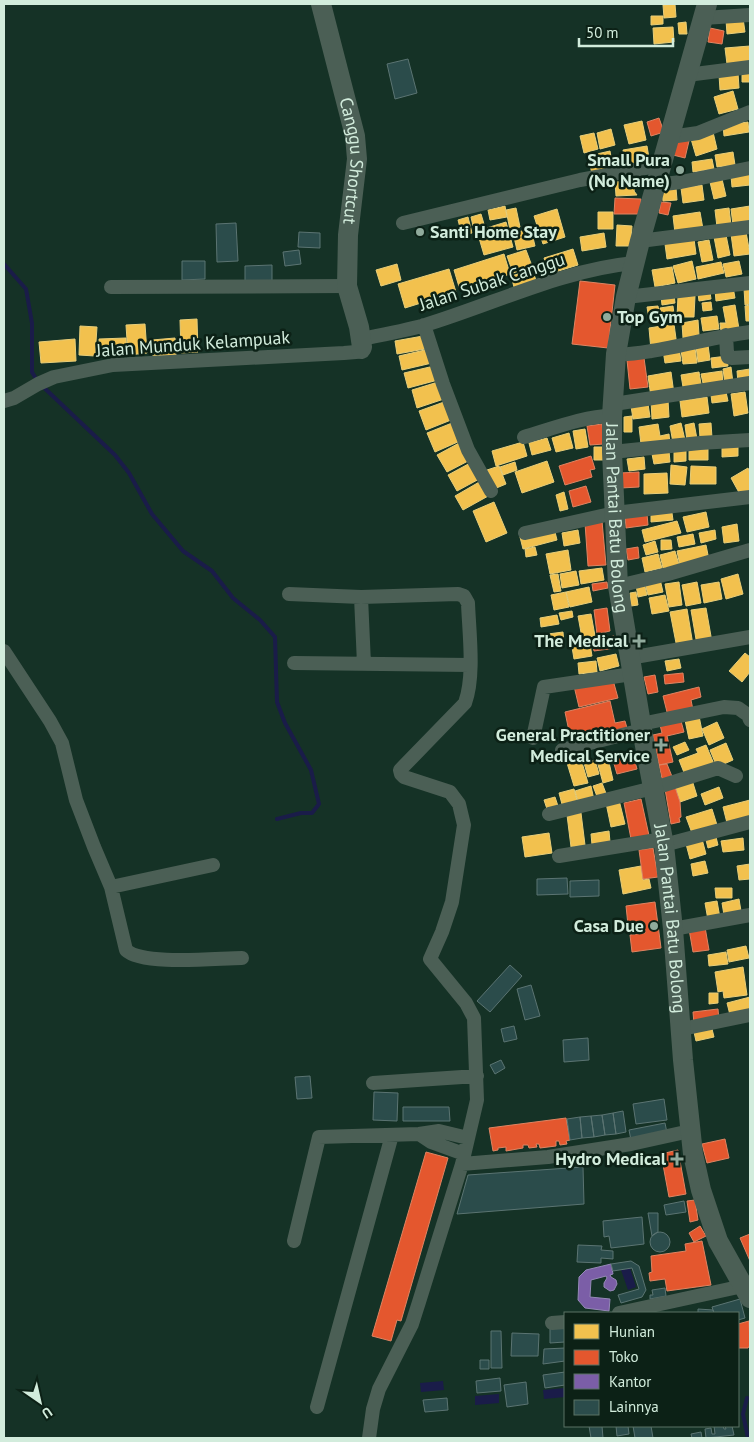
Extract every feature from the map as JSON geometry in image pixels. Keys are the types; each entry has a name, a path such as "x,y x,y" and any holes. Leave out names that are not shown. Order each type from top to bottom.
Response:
{"street":[{"name":"Canggu Shortcut","path":"321,4 355,136 357,159 348,235 347,286 359,326 361,344"},
{"path":"705,11 750,15"},
{"name":"Jalan Pantai Batu Bolong","path":"705,11 626,297 616,354 612,452 618,586 641,727 664,842 693,1154 718,1241 747,1292"},
{"path":"687,75 750,67"},
{"path":"670,136 703,132 750,112"},
{"path":"403,223 580,180 662,165"},
{"path":"656,184 681,182 750,168"},
{"path":"640,241 750,227"},
{"name":"Jalan Subak Canggu","path":"361,344 424,325 587,270 634,263"},
{"path":"626,297 750,283"},
{"path":"111,287 347,286"},
{"path":"424,325 443,384 468,450 491,491"},
{"path":"616,354 625,355 750,332"},
{"path":"726,335 728,356 732,358 750,356"},
{"name":"Jalan Munduk Kelampuak","path":"4,400 14,398 54,377 113,365 356,352 361,344"},
{"path":"524,437 605,416 613,410 750,383"},
{"path":"612,452 750,440"},
{"path":"525,533 615,512 750,497"},
{"path":"618,586 668,574 750,550"},
{"path":"289,594 361,597 458,594 464,596 468,603 469,693 465,702 400,770 404,777 450,792 459,804 464,825 452,902 430,959 466,1003 474,1018 477,1100 463,1159 412,1324 394,1369 379,1389 373,1409 369,1438"},
{"path":"361,597 364,664"},
{"path":"533,738 544,686 750,637"},
{"path":"4,651 50,721 62,743 76,800 111,887 126,950 130,954 165,960 242,958"},
{"path":"294,664 470,665"},
{"path":"562,750 641,727 724,707 738,708 748,715 750,720"},
{"path":"549,814 654,787 718,768 736,776"},
{"path":"559,856 664,842 750,822"},
{"path":"111,887 213,865"},
{"path":"673,929 750,915"},
{"path":"682,1029 750,1015"},
{"path":"373,1083 477,1076"},
{"path":"294,1241 319,1137 419,1134 438,1131 468,1138"},
{"path":"419,1134 463,1159 548,1157 631,1144 690,1131"},
{"path":"317,1407 392,1135"},
{"path":"625,1312 747,1292"}],"shaded area":[{"path":"630,1268 636,1287 628,1290 621,1270"},
{"path":"443,1381 444,1390 421,1392 420,1383"},
{"path":"564,1388 564,1397 544,1399 543,1390"},
{"path":"499,1394 499,1403 475,1405 475,1396"}],"building: Hunian":[{"path":"675,4 676,17 664,18 663,5"},
{"path":"651,16 663,16 663,24 651,25"},
{"path":"743,18 745,32 727,34 726,20"},
{"path":"686,22 687,34 679,34 678,23"},
{"path":"673,27 674,42 654,44 653,28"},
{"path":"750,46 750,62 727,64 725,48"},
{"path":"738,73 739,88 720,90 719,75"},
{"path":"750,73 750,82 742,82 742,74"},
{"path":"733,91 738,109 719,114 714,97"},
{"path":"642,121 646,140 629,144 624,125"},
{"path":"748,122 749,132 724,136 723,125"},
{"path":"611,129 615,145 600,149 597,133"},
{"path":"713,132 717,149 696,156 691,139"},
{"path":"594,133 598,149 584,153 580,136"},
{"path":"647,146 650,164 626,168 623,150"},
{"path":"610,151 613,169 592,174 588,156"},
{"path":"733,152 735,165 717,167 715,155"},
{"path":"712,159 714,169 693,172 692,162"},
{"path":"750,174 750,185 732,187 731,176"},
{"path":"722,179 726,196 714,199 710,182"},
{"path":"637,181 634,191 637,195 616,196 615,182"},
{"path":"702,185 704,200 683,203 681,188"},
{"path":"676,188 677,200 663,201 662,190"},
{"path":"505,206 507,217 490,220 488,210"},
{"path":"750,206 750,223 733,225 731,209"},
{"path":"516,208 520,227 510,230 506,210"},
{"path":"729,208 731,225 717,227 715,210"},
{"path":"557,209 565,237 543,244 534,216"},
{"path":"598,212 613,212 613,229 598,229"},
{"path":"700,212 703,229 675,233 673,216"},
{"path":"481,214 484,224 473,226 471,217"},
{"path":"468,217 472,233 462,235 458,220"},
{"path":"506,222 513,247 484,255 477,231"},
{"path":"617,225 632,226 631,246 616,246"},
{"path":"531,229 535,246 517,250 513,233"},
{"path":"746,232 750,254 734,256 731,234"},
{"path":"604,233 606,247 582,251 580,237"},
{"path":"726,235 730,255 718,258 714,237"},
{"path":"694,239 696,254 667,259 665,244"},
{"path":"709,240 713,260 702,262 698,242"},
{"path":"573,249 578,265 549,274 544,258"},
{"path":"526,250 532,266 513,273 507,256"},
{"path":"504,254 510,274 460,290 454,270"},
{"path":"692,261 696,279 678,283 673,266"},
{"path":"739,261 742,274 726,277 723,264"},
{"path":"721,262 724,273 698,279 696,267"},
{"path":"397,264 401,280 381,286 376,270"},
{"path":"672,267 675,283 655,287 652,270"},
{"path":"449,269 456,292 405,308 398,284"},
{"path":"533,270 536,281 514,287 511,276"},
{"path":"733,287 735,298 716,301 715,290"},
{"path":"750,287 750,304 745,305 744,288"},
{"path":"710,292 711,299 699,301 698,294"},
{"path":"674,294 675,303 662,305 661,296"},
{"path":"678,296 695,296 694,317 677,317"},
{"path":"711,302 712,310 703,311 702,303"},
{"path":"735,305 739,329 721,332 720,323 726,323 723,307"},
{"path":"750,305 750,321 746,321 745,306"},
{"path":"658,306 660,317 649,319 647,307"},
{"path":"673,306 674,314 661,316 660,308"},
{"path":"717,316 719,329 703,331 701,318"},
{"path":"197,319 198,352 181,353 180,320"},
{"path":"698,320 699,335 683,338 682,323"},
{"path":"145,324 147,353 128,355 126,325"},
{"path":"674,324 677,346 651,350 649,328"},
{"path":"80,326 97,327 95,356 79,355"},
{"path":"423,336 425,349 397,354 395,341"},
{"path":"126,338 127,355 100,356 99,339"},
{"path":"175,338 176,355 153,356 152,340"},
{"path":"75,339 76,361 41,363 39,342"},
{"path":"708,345 710,360 698,362 696,346"},
{"path":"679,348 681,361 665,363 663,350"},
{"path":"695,348 697,363 683,364 681,350"},
{"path":"429,349 432,363 402,370 399,356"},
{"path":"727,356 728,366 712,368 711,358"},
{"path":"434,366 438,380 408,388 404,373"},
{"path":"731,367 733,383 725,384 723,369"},
{"path":"750,369 750,382 738,383 737,371"},
{"path":"722,371 723,385 704,388 701,374"},
{"path":"671,372 674,394 651,397 648,376"},
{"path":"699,372 701,384 683,387 681,375"},
{"path":"438,382 444,399 417,408 412,390"},
{"path":"726,392 728,401 712,403 711,395"},
{"path":"745,392 748,413 734,416 731,394"},
{"path":"707,397 709,413 682,417 680,401"},
{"path":"668,400 669,417 652,419 651,401"},
{"path":"444,402 451,420 426,430 419,411"},
{"path":"648,404 650,417 633,419 631,406"},
{"path":"632,416 632,432 624,432 624,417"},
{"path":"452,423 460,441 435,452 427,433"},
{"path":"681,423 685,440 673,443 670,426"},
{"path":"694,423 697,439 687,441 685,425"},
{"path":"711,423 712,438 700,438 699,424"},
{"path":"658,424 660,436 669,434 670,444 641,444 639,427"},
{"path":"585,429 588,447 576,449 573,431"},
{"path":"569,433 573,448 556,452 552,438"},
{"path":"547,438 551,450 532,455 529,443"},
{"path":"461,442 470,460 447,472 437,455"},
{"path":"523,442 527,456 496,466 492,451"},
{"path":"738,443 738,456 722,457 722,444"},
{"path":"689,446 708,446 708,460 689,460"},
{"path":"594,447 605,447 605,460 594,460"},
{"path":"686,448 686,461 674,462 674,449"},
{"path":"669,451 670,462 654,464 652,454"},
{"path":"644,457 645,469 629,471 627,459"},
{"path":"547,461 554,482 522,493 515,472"},
{"path":"472,462 481,478 457,491 448,475"},
{"path":"515,462 517,470 503,475 500,467"},
{"path":"671,465 687,467 685,485 670,484"},
{"path":"499,466 506,484 494,489 487,470"},
{"path":"691,466 716,467 716,484 690,484"},
{"path":"748,468 750,473 750,494 742,498 731,478"},
{"path":"667,473 668,493 644,494 644,474"},
{"path":"481,481 490,495 463,510 455,496"},
{"path":"564,492 568,509 560,511 556,495"},
{"path":"494,502 507,533 486,542 473,511"},
{"path":"706,512 709,527 687,532 683,517"},
{"path":"672,513 673,520 651,522 651,514"},
{"path":"677,521 681,533 645,542 642,530"},
{"path":"737,524 739,541 724,543 722,527"},
{"path":"554,528 557,540 523,549 520,537"},
{"path":"578,530 580,543 564,546 562,533"},
{"path":"715,530 716,539 701,543 699,533"},
{"path":"693,534 695,544 679,547 677,537"},
{"path":"661,540 671,540 672,549 661,550"},
{"path":"655,541 658,552 646,555 643,545"},
{"path":"706,545 709,560 680,566 677,551"},
{"path":"535,547 537,555 526,557 525,549"},
{"path":"568,550 571,570 550,574 546,554"},
{"path":"675,551 680,568 664,572 660,555"},
{"path":"658,554 662,568 645,572 642,558"},
{"path":"602,568 604,580 581,584 579,571"},
{"path":"576,571 579,585 562,588 560,574"},
{"path":"558,574 561,591 554,592 550,575"},
{"path":"738,574 743,594 726,599 721,579"},
{"path":"660,579 663,592 648,595 645,583"},
{"path":"679,582 682,605 669,607 665,584"},
{"path":"697,582 701,603 686,606 682,585"},
{"path":"719,582 722,599 704,603 701,585"},
{"path":"644,583 647,595 638,597 636,585"},
{"path":"589,587 592,602 570,607 566,592"},
{"path":"566,592 569,607 554,610 551,595"},
{"path":"636,592 638,605 631,606 630,593"},
{"path":"665,595 669,611 652,614 649,598"},
{"path":"706,608 712,642 697,645 691,610"},
{"path":"687,609 693,645 677,648 670,612"},
{"path":"572,611 573,617 561,620 559,613"},
{"path":"591,614 595,636 582,638 578,616"},
{"path":"557,615 559,624 541,627 540,618"},
{"path":"563,632 564,643 550,646 548,634"},
{"path":"589,638 592,656 574,659 571,641"},
{"path":"745,653 750,657 750,672 742,682 729,671"},
{"path":"616,654 619,666 600,671 597,658"},
{"path":"679,659 681,668 667,671 665,661"},
{"path":"596,661 597,672 579,674 578,663"},
{"path":"699,716 703,736 689,739 685,720"},
{"path":"717,722 724,738 709,745 702,729"},
{"path":"685,742 689,750 677,755 673,747"},
{"path":"726,743 733,760 717,767 710,750"},
{"path":"706,745 714,764 685,775 679,760 698,753 696,749"},
{"path":"608,758 613,780 603,783 597,761"},
{"path":"581,759 588,783 574,786 567,763"},
{"path":"595,760 599,774 588,777 584,763"},
{"path":"692,780 697,796 680,802 675,787"},
{"path":"602,783 607,796 598,799 593,786"},
{"path":"591,786 594,800 579,805 575,791"},
{"path":"719,787 723,798 705,805 701,794"},
{"path":"574,789 578,804 563,808 559,793"},
{"path":"555,797 559,809 548,812 544,800"},
{"path":"619,800 625,824 611,827 606,803"},
{"path":"750,800 750,817 727,823 723,807"},
{"path":"712,809 717,825 692,833 686,817"},
{"path":"581,813 585,845 571,847 567,815"},
{"path":"609,831 610,842 592,845 591,834"},
{"path":"549,833 552,853 525,857 522,837"},
{"path":"715,833 718,845 708,848 705,836"},
{"path":"743,838 744,850 723,852 721,841"},
{"path":"702,839 706,854 690,859 686,844"},
{"path":"705,861 708,873 693,876 691,864"},
{"path":"750,864 750,879 739,880 737,866"},
{"path":"641,866 643,880 649,879 651,888 623,894 619,870"},
{"path":"715,888 732,888 732,898 716,898"},
{"path":"739,899 741,911 724,915 722,903"},
{"path":"717,901 720,918 708,920 705,903"},
{"path":"746,946 749,958 729,962 727,950"},
{"path":"726,952 728,964 709,966 708,955"},
{"path":"743,967 747,995 724,998 723,991 718,992 715,972"},
{"path":"709,993 718,993 718,1003 709,1004"},
{"path":"750,997 750,1010 730,1015 727,1003"},
{"path":"712,1029 714,1037 696,1041 694,1032"}],"building: Toko":[{"path":"710,28 724,31 722,44 708,42"},
{"path":"659,118 664,132 651,136 647,122"},
{"path":"677,138 689,141 685,158 673,155"},
{"path":"615,198 641,199 641,214 614,214"},
{"path":"661,202 671,203 668,215 659,213"},
{"path":"580,281 615,285 608,348 572,344"},
{"path":"644,358 648,387 630,389 627,360"},
{"path":"602,424 604,444 590,445 587,426"},
{"path":"591,456 595,469 590,470 592,477 565,485 559,466"},
{"path":"639,472 639,487 621,488 620,473"},
{"path":"586,486 591,502 573,507 569,491"},
{"path":"647,514 648,525 626,528 625,517"},
{"path":"602,521 606,565 588,566 585,523"},
{"path":"638,547 639,558 628,560 626,549"},
{"path":"607,582 608,588 593,591 592,584"},
{"path":"607,608 610,631 597,634 594,610"},
{"path":"614,636 616,648 594,651 592,640"},
{"path":"683,673 684,682 665,684 664,675"},
{"path":"655,675 658,692 648,694 644,677"},
{"path":"613,680 618,698 579,707 574,686"},
{"path":"699,687 701,697 691,700 693,710 668,716 663,696"},
{"path":"610,701 615,723 625,721 627,728 571,741 565,712"},
{"path":"681,721 684,732 667,736 673,762 659,765 653,735 662,733 660,725"},
{"path":"632,751 637,769 617,774 612,757"},
{"path":"667,764 673,779 663,783 659,765"},
{"path":"675,787 680,802 681,817 679,818 680,822 671,824 665,789"},
{"path":"641,799 650,840 632,844 624,803"},
{"path":"653,848 658,877 643,879 639,850"},
{"path":"655,902 661,948 632,952 630,935 645,933 644,923 628,925 626,906"},
{"path":"705,927 709,950 693,952 689,929"},
{"path":"718,1009 719,1021 694,1024 693,1012"},
{"path":"566,1118 570,1140 566,1141 567,1144 560,1145 559,1141 556,1141 556,1146 540,1148 539,1144 536,1144 537,1147 529,1148 528,1145 523,1145 523,1148 506,1151 506,1147 493,1151 489,1128"},
{"path":"725,1139 729,1158 707,1163 702,1144"},
{"path":"678,1150 686,1194 669,1197 661,1154"},
{"path":"426,1152 448,1158 401,1321 397,1320 391,1341 372,1336"},
{"path":"695,1200 698,1220 690,1222 687,1201"},
{"path":"700,1226 706,1236 694,1242 689,1233"},
{"path":"750,1234 750,1261 740,1238"},
{"path":"702,1241 711,1285 667,1291 665,1279 650,1281 649,1273 652,1272 651,1256 686,1251 685,1244"},
{"path":"749,1321 750,1345 748,1348 739,1348 739,1324"}],"building: Kantor":[{"path":"611,1264 613,1274 610,1275 616,1280 617,1284 614,1290 610,1291 604,1287 606,1276 591,1280 590,1297 610,1299 609,1311 585,1308 578,1300 579,1277 586,1270"}],"building: Lainnya":[{"path":"408,59 417,93 395,99 387,64"},
{"path":"236,223 238,261 217,262 216,224"},
{"path":"299,232 320,233 320,248 298,247"},
{"path":"299,250 301,264 285,266 283,252"},
{"path":"182,261 205,261 205,279 182,280"},
{"path":"272,265 272,281 245,282 245,266"},
{"path":"567,878 568,894 537,895 537,879"},
{"path":"599,880 599,896 570,897 570,881"},
{"path":"510,965 522,976 490,1012 477,1001"},
{"path":"531,985 540,1016 525,1020 517,989"},
{"path":"514,1026 517,1039 504,1042 501,1029"},
{"path":"588,1038 589,1060 564,1062 563,1040"},
{"path":"501,1060 505,1068 495,1074 490,1065"},
{"path":"310,1076 312,1098 297,1099 295,1077"},
{"path":"374,1092 398,1093 397,1121 373,1120"},
{"path":"664,1099 667,1120 636,1124 633,1104"},
{"path":"403,1107 449,1107 450,1121 403,1121"},
{"path":"623,1111 626,1132 616,1134 613,1113"},
{"path":"613,1113 616,1134 605,1135 602,1115"},
{"path":"602,1115 605,1135 594,1137 591,1116"},
{"path":"591,1116 594,1137 582,1138 580,1117"},
{"path":"580,1117 582,1138 570,1140 567,1119"},
{"path":"665,1123 667,1133 631,1140 629,1130"},
{"path":"583,1167 584,1204 457,1214 468,1175"},
{"path":"684,1201 686,1212 666,1215 664,1205"},
{"path":"648,1213 658,1213 658,1232 652,1236"},
{"path":"642,1217 644,1244 611,1248 609,1236 604,1237 603,1221"},
{"path":"660,1232 667,1235 670,1242 667,1249 660,1252 653,1249 650,1242 653,1235"},
{"path":"578,1245 602,1246 601,1250 613,1251 613,1259 601,1258 601,1263 577,1262"},
{"path":"631,1261 639,1266 646,1290 642,1297 621,1303 618,1295 639,1289 632,1268 613,1271 611,1264"},
{"path":"665,1288 666,1296 650,1299 650,1295 653,1295 652,1290"},
{"path":"740,1299 745,1318 739,1320 739,1312 714,1312 712,1307"},
{"path":"698,1309 713,1310 714,1312 698,1312"},
{"path":"564,1325 564,1342 550,1343 550,1327"},
{"path":"491,1331 501,1331 502,1368 491,1368"},
{"path":"512,1333 539,1334 538,1356 511,1356"},
{"path":"564,1348 564,1361 543,1364 544,1349"},
{"path":"480,1360 489,1360 489,1369 480,1369"},
{"path":"564,1372 564,1385 545,1388 543,1375"},
{"path":"500,1378 501,1391 477,1393 476,1381"},
{"path":"526,1382 528,1404 507,1407 504,1385"},
{"path":"447,1398 448,1410 425,1412 423,1400"},
{"path":"589,1427 602,1427 603,1438 591,1438"},
{"path":"616,1427 628,1427 629,1434 617,1436"},
{"path":"633,1427 651,1427 653,1438 635,1438"},
{"path":"714,1427 723,1427 726,1429 725,1427 732,1427 734,1435 706,1438 705,1429 711,1428 712,1434 715,1434"},
{"path":"701,1432 702,1438 692,1438 691,1434"}],"waterway":[{"path":"4,264 26,289 32,323 32,372 38,382 115,455 129,473 152,514 183,551 212,571 233,598 260,620 275,637 277,702 285,723 311,770 319,804 312,813 301,813 277,819"},
{"path":"747,1398 743,1414 748,1438"}],"place":[{"name":"Small Pura (No Name)","path":"680,170"},
{"name":"Santi Home Stay","path":"420,232"},
{"name":"Top Gym","path":"607,317"},
{"name":"The Medical","path":"639,641"},
{"name":"General Practitioner Medical Service","path":"661,745"},
{"name":"Casa Due","path":"654,926"},
{"name":"Hydro Medical","path":"677,1159"}]}
